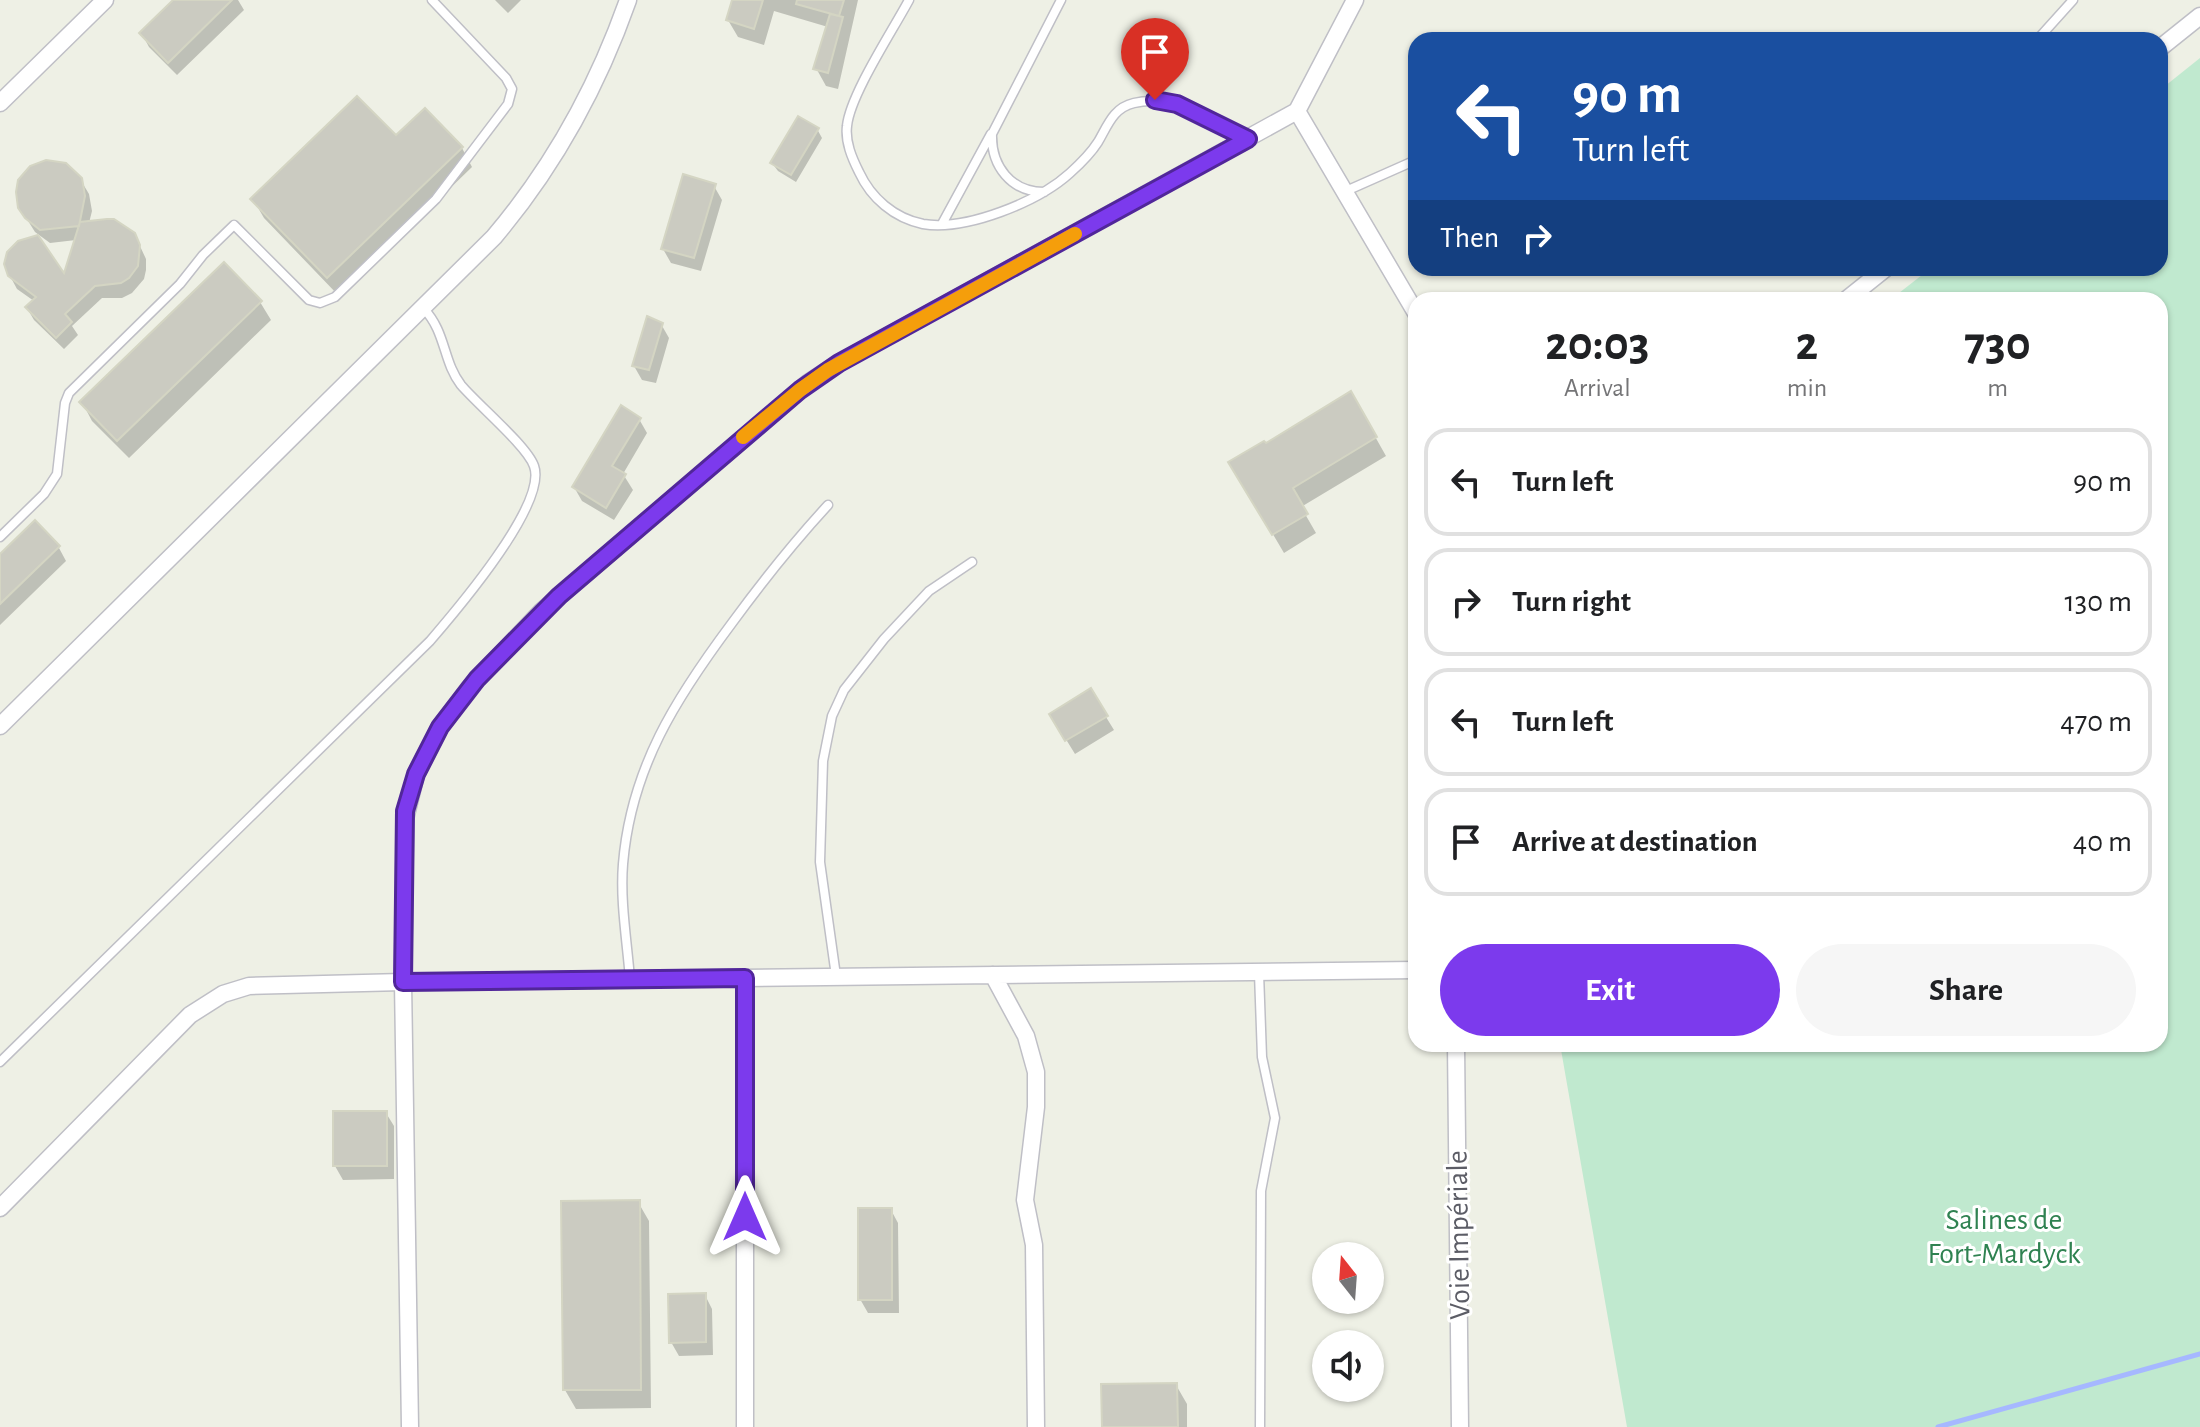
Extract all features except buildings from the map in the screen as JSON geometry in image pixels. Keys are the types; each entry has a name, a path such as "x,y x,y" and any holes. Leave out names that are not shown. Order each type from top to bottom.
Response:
{"street":[{"path":"0,103 105,0"},
{"path":"0,726 494,237 551,163 594,83 628,0"},
{"path":"410,1427 403,982 405,819 416,774 435,735 463,696 541,612 817,377 1297,111 1355,0"},
{"path":"2168,42 2200,16"},
{"path":"1297,111 1408,299"},
{"path":"1856,292 1876,276"},
{"path":"0,1208 182,1022 214,998 258,985 1408,970"},
{"path":"993,975 1026,1036 1036,1072 1035,1116 1025,1200 1034,1253 1036,1427"},
{"path":"745,978 745,1427"},
{"name":"Voie Impériale","path":"1456,1052 1460,1427"}],"lane":[{"path":"0,537 44,494 57,474 65,403 69,393 180,284 203,255 234,225 309,300 320,303 335,297 436,199 508,104 512,89 506,78 432,0"},
{"path":"909,0 850,111 847,128 848,145 864,182 886,207 913,221 942,224 993,214 1045,192 1097,144 1115,112 1136,102 1155,100 1177,104 1248,139"},
{"path":"942,224 1061,0"},
{"path":"2044,32 2073,0"},
{"path":"992,134 995,157 1006,177 1028,190 1045,192"},
{"path":"1346,191 1408,164"},
{"path":"0,1062 430,641 476,586 516,528 535,484 533,463 456,378 438,326 424,309"},
{"path":"630,979 623,886 624,854 635,799 654,742 696,671 777,564 828,505"},
{"path":"837,977 820,862 823,761 829,725 844,690 884,639 929,591 972,562"},
{"path":"1259,972 1262,1057 1275,1111 1261,1191 1260,1427"}],"green space":[{"name":"Salines de Fort-Mardyck","path":"2200,58 2200,1427 1627,1427 1561,1052 2168,1052 2168,292 1900,292 1921,276 2168,276 2168,84"}],"waterway":[{"path":"1938,1427 2200,1354"}],"slow traffic":[{"path":"743,437 828,370 1075,234"}],"route":[{"path":"745,1217 745,978 403,982 405,811 416,774 429,745 456,704 531,622 575,581 817,377 1248,139 1177,104 1155,100"}]}
